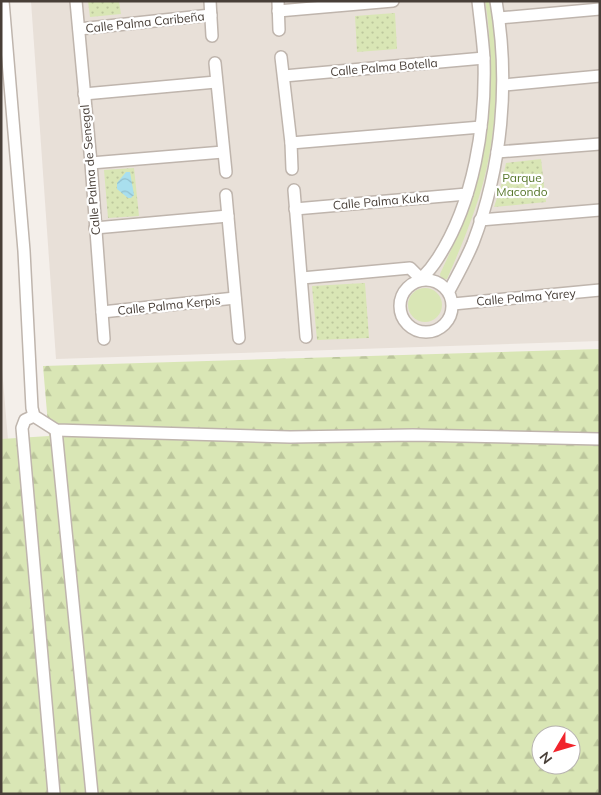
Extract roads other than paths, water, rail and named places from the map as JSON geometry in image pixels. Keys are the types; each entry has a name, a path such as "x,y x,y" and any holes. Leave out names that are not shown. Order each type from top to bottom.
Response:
{"street":[{"path":"3,1 24,251 32,408 34,416 56,430 290,437 413,435 600,439"},
{"name":"Calle Palma de Senegal","path":"76,1 91,163 104,339"},
{"name":"Calle Palma Caribeña","path":"210,1 212,36"},
{"path":"279,30 278,6 392,1"},
{"path":"302,278 410,268 421,279 439,282 448,291 453,304 452,315 449,320 437,330 426,332 415,330 406,323 401,313 400,302 404,292 411,284 421,279 437,260 450,236 467,194 476,162 481,127 484,58 478,1"},
{"path":"448,291 472,244 495,169 502,118 504,85 496,1"},
{"path":"499,18 600,9"},
{"name":"Calle Palma Caribeña","path":"79,30 211,15"},
{"path":"281,57 292,169"},
{"name":"Calle Palma Botella","path":"284,76 484,58"},
{"path":"214,63 226,172"},
{"path":"504,85 600,76"},
{"path":"84,94 216,82"},
{"path":"291,144 481,127"},
{"path":"497,152 600,144"},
{"path":"91,163 223,152"},
{"path":"294,190 306,337"},
{"name":"Calle Palma Kuka","path":"295,209 467,194"},
{"name":"Calle Palma Kerpis","path":"226,195 240,338"},
{"path":"480,220 600,210"},
{"path":"95,228 228,216"},
{"name":"Calle Palma Yarey","path":"453,304 600,290"},
{"name":"Calle Palma Kerpis","path":"102,312 235,298"},
{"path":"34,416 26,420 22,428 54,794"},
{"path":"56,430 92,794"}],"water":[{"path":"126,172 130,172 134,195 131,198 128,198 117,189 117,183"}],"park label":[{"name":"Parque Macondo","path":"522,184"}]}
